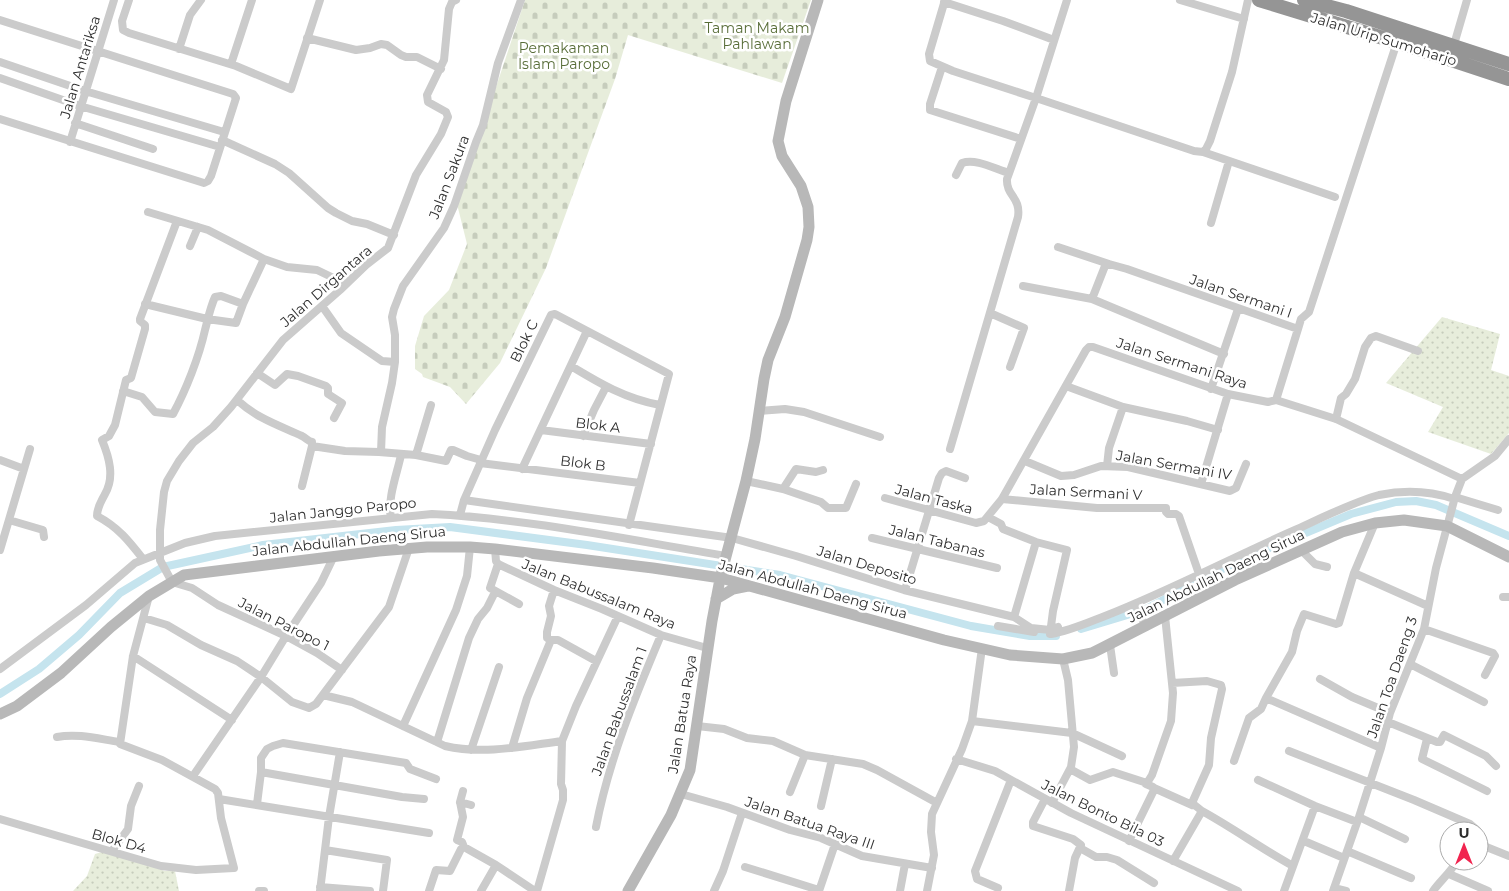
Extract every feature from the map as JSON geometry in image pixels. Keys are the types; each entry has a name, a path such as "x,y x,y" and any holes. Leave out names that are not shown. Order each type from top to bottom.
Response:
{"highway":[{"name":"Jalan Urip Sumoharjo","path":"1259,0 1396,42 1509,64"},
{"name":"Jalan Urip Sumoharjo","path":"1304,0 1348,6 1509,79"}],"main road":[{"name":"Jalan Batua Raya","path":"628,891 665,828 690,770 716,599 746,480 768,360 784,317 807,240 809,227 808,207 801,186 782,156 778,141 786,100 818,0"},
{"name":"Jalan Abdullah Daeng Sirua","path":"0,714 17,706 61,673 111,627 149,596 188,574 409,548 470,546 721,576 886,625 1010,654 1063,659 1092,653 1235,580 1342,532 1375,523 1404,520 1447,524 1509,557"},
{"path":"716,599 733,589 750,586"}],"street":[{"name":"Jalan Antariksa","path":"70,142 114,0"},
{"path":"129,0 122,21 123,30 231,64 291,89 320,0"},
{"path":"179,49 190,15 201,0"},
{"path":"231,64 252,0"},
{"name":"Jalan Sakura","path":"381,452 382,427 395,362 395,335 392,317 398,297 419,262 423,260 444,228 454,206 483,125 498,63 521,0"},
{"path":"950,449 1019,211 1017,202 1008,187 1009,173 1068,0"},
{"path":"1180,0 1244,18"},
{"path":"1203,152 1210,141 1232,72 1248,0"},
{"path":"1451,53 1467,0"},
{"name":"Jalan Dirgantara","path":"161,560 162,505 168,481 185,452 213,427 237,400 283,340 366,265 388,248 416,176 441,134 448,117 446,112 430,104 427,95 441,69 445,54 448,9 451,1"},
{"path":"1054,40 944,1 929,57 930,61 942,66 1335,197"},
{"path":"1341,26 1348,6"},
{"path":"0,20 233,94 236,98 212,176 203,183 0,119"},
{"path":"307,38 356,50 387,44 401,55 417,57 441,69"},
{"path":"1298,329 1301,319 1309,312 1396,42"},
{"path":"0,62 222,139 275,164 289,173 336,213 349,220 366,224 394,235"},
{"path":"12,66 4,79 80,106 222,139"},
{"path":"942,66 930,104 930,110 1021,139"},
{"path":"75,123 153,149"},
{"path":"956,175 962,163 967,161 1009,173"},
{"path":"1212,223 1228,161"},
{"path":"148,212 217,233 264,259 287,267 318,270 346,284"},
{"path":"143,559 112,524 98,516 100,502 108,489 111,471 109,457 102,440 108,436 115,425 126,380 131,378 145,329 145,325 140,319 176,221"},
{"path":"190,246 198,227"},
{"name":"Jalan Sermani I","path":"1058,247 1298,329 1276,400"},
{"path":"145,304 236,324 264,259"},
{"path":"1092,299 1107,265"},
{"path":"1023,286 1092,299 1224,354"},
{"path":"122,392 142,397 155,412 173,414 195,363 209,311 217,296 243,304"},
{"path":"322,306 341,333 382,360 395,362"},
{"path":"1211,389 1238,309"},
{"path":"990,312 1024,328 1010,367"},
{"name":"Blok C","path":"464,500 551,316 555,314 669,374 660,405"},
{"path":"522,469 587,331"},
{"path":"1336,419 1341,398 1346,394 1355,379 1365,347 1370,338 1376,336 1418,351"},
{"name":"Jalan Sermani Raya","path":"978,523 988,517 1002,499 1089,347 1228,394 1268,402 1276,400 1336,419 1462,479"},
{"path":"460,515 464,500 629,525 660,405 640,401 606,388 570,366"},
{"path":"257,373 275,385 287,374 326,386 328,394 342,403 334,418"},
{"path":"1066,386 1123,407 1187,420 1218,430"},
{"path":"583,436 606,388"},
{"path":"1200,484 1228,394"},
{"path":"237,400 255,415 312,442 302,486"},
{"path":"312,446 346,451 416,455 431,405"},
{"path":"1107,466 1109,448 1123,407"},
{"path":"760,411 785,410 804,412 880,437"},
{"name":"Blok A","path":"541,430 651,444"},
{"path":"1462,479 1486,463 1508,444"},
{"path":"0,550 30,449"},
{"name":"Blok B","path":"416,455 446,461 451,450 453,450 481,462 522,469 640,483"},
{"path":"391,518 389,510 390,500 401,455"},
{"path":"0,460 24,469"},
{"name":"Jalan Sermani IV","path":"1024,461 1061,476 1074,475 1107,466 1141,469 1226,490 1235,489 1241,480 1246,464"},
{"path":"783,488 796,469 816,472 823,470"},
{"path":"905,590 937,482 942,473 946,471 965,478"},
{"name":"Jalan Toa Daeng 3","path":"1334,889 1370,783 1390,713 1424,629 1453,500 1462,479"},
{"path":"746,480 783,488 821,502 828,508 842,509 846,508 849,503 856,484"},
{"path":"1036,542 1012,617 1002,627 1050,632 1070,629 1136,607 1238,555 1307,524 1379,496 1424,492 1439,494 1453,500 1498,510"},
{"name":"Jalan Taska","path":"885,498 978,523"},
{"name":"Jalan Sermani V","path":"1002,499 1097,508 1166,508 1168,514 1178,514 1199,574"},
{"name":"Jalan Janggo Paropo","path":"0,669 86,605 135,562 143,559 161,560 185,543 215,536 432,514 460,515 582,532 727,557"},
{"path":"988,517 1001,524 1003,528 1036,542 1066,550 1050,632"},
{"path":"9,520 43,530 44,537"},
{"path":"1234,761 1248,718 1261,709 1292,652 1297,631 1304,614 1339,624 1354,573 1375,523"},
{"name":"Jalan Deposito","path":"629,525 732,538 905,590 1012,617 1031,628 1050,632"},
{"name":"Jalan Tabanas","path":"872,538 997,568"},
{"path":"403,726 458,603 467,576 470,546"},
{"path":"144,618 155,620 174,628 194,641 236,661 284,697 306,708 314,706 389,607 409,548"},
{"path":"495,549 498,564 489,585 490,589 518,604"},
{"path":"1301,550 1315,564 1327,566"},
{"path":"193,776 261,678 321,583 334,556"},
{"path":"161,560 172,582"},
{"name":"Jalan Babussalam Raya","path":"498,564 661,635 708,648"},
{"path":"1354,573 1428,606"},
{"name":"Jalan Paropo 1","path":"172,582 192,588 218,605 286,636 317,653 342,670"},
{"path":"554,590 550,606 551,618 546,634 547,638 558,640 596,661"},
{"path":"437,742 469,638 478,619 488,608 495,592"},
{"path":"120,742 132,656 149,596"},
{"path":"1136,607 1145,625"},
{"path":"463,791 460,802 463,817 457,840 462,842 464,847 536,891 563,800 563,790 560,784 562,741 570,719 618,616"},
{"path":"1129,841 1150,786 1169,727 1172,683 1166,616"},
{"path":"1050,632 1058,627"},
{"path":"1424,629 1493,653 1495,656 1485,675"},
{"name":"Jalan Babussalam 1","path":"596,827 606,781 620,736 661,635"},
{"path":"512,748 527,698 551,640"},
{"path":"1110,645 1114,673"},
{"path":"927,891 934,851 931,832 932,814 972,721 982,648"},
{"path":"132,656 232,720"},
{"path":"1063,659 1068,680 1074,747 1070,769 1033,822 1033,826 1073,839 1080,844 1073,867 1069,891"},
{"path":"1410,664 1484,702"},
{"path":"471,750 499,667"},
{"path":"1320,679 1390,713"},
{"path":"1172,683 1207,682 1222,686 1209,765 1192,804"},
{"path":"323,695 352,702 445,746 471,750 512,748 562,741"},
{"path":"1266,698 1381,748"},
{"path":"972,721 1072,733 1122,756"},
{"path":"1388,722 1437,742 1440,742 1444,735 1486,756 1496,766"},
{"path":"697,726 724,729 747,738 774,741 805,755 863,764 937,803"},
{"path":"57,737 66,735 80,736 120,742 162,760 215,788 219,799 429,834"},
{"path":"1427,739 1422,760 1487,791"},
{"path":"256,804 261,772 261,758 267,749 277,744 291,744 406,763 410,769 436,779"},
{"path":"1289,751 1462,821"},
{"path":"340,752 320,889 370,891"},
{"path":"790,792 805,755"},
{"path":"821,806 832,759"},
{"name":"Jalan Bonto Bila 03","path":"956,759 995,771 1049,801 1233,890"},
{"path":"1070,769 1090,780 1113,772 1192,804 1264,850 1293,866"},
{"path":"261,772 424,799"},
{"path":"998,888 976,879 975,872 1011,780"},
{"path":"1258,780 1315,806 1358,820 1405,839"},
{"path":"112,851 128,829 131,806 139,786"},
{"name":"Jalan Batua Raya III","path":"681,794 790,830 821,838 862,856 932,868"},
{"name":"Blok D4","path":"0,819 168,868 196,870 234,868 223,826 219,799"},
{"path":"460,802 471,804"},
{"path":"1284,891 1304,841 1315,806"},
{"path":"1173,861 1202,811"},
{"path":"714,891 742,813"},
{"path":"1304,841 1411,878"},
{"path":"746,866 819,891 835,844"},
{"path":"429,891 436,870 450,871 461,848 464,847"},
{"path":"1080,848 1096,857 1107,856 1117,860 1154,883"},
{"path":"1489,848 1509,856"},
{"path":"325,850 387,860 383,891"},
{"path":"900,891 905,864"},
{"path":"481,891 496,865"},
{"path":"1433,891 1451,871"},
{"path":"1449,874 1488,891"},
{"path":"1334,889 1346,891"},
{"path":"259,891 264,891"}],"green space":[{"name":"Pemakaman Islam Paropo","path":"525,0 811,0 782,83 628,35 615,79 546,268 500,363 466,404 450,387 423,377 415,369 415,346 424,316 449,290 467,244 457,204"},
{"path":"1442,317 1500,334 1491,370 1509,376 1509,433 1491,454 1428,432 1443,407 1386,383"},
{"path":"105,851 165,871 175,871 179,891 73,891 87,876 95,854"}],"waterway":[{"path":"1081,629 1144,610 1236,562 1351,514 1396,502 1416,501 1436,505 1509,536"},
{"path":"0,694 39,669 79,635 120,593 163,567 263,545 396,530 450,527 587,545 780,575 971,626 1030,636 1056,636"}],"park label":[{"name":"Taman Makam Pahlawan","path":"757,36"}]}
